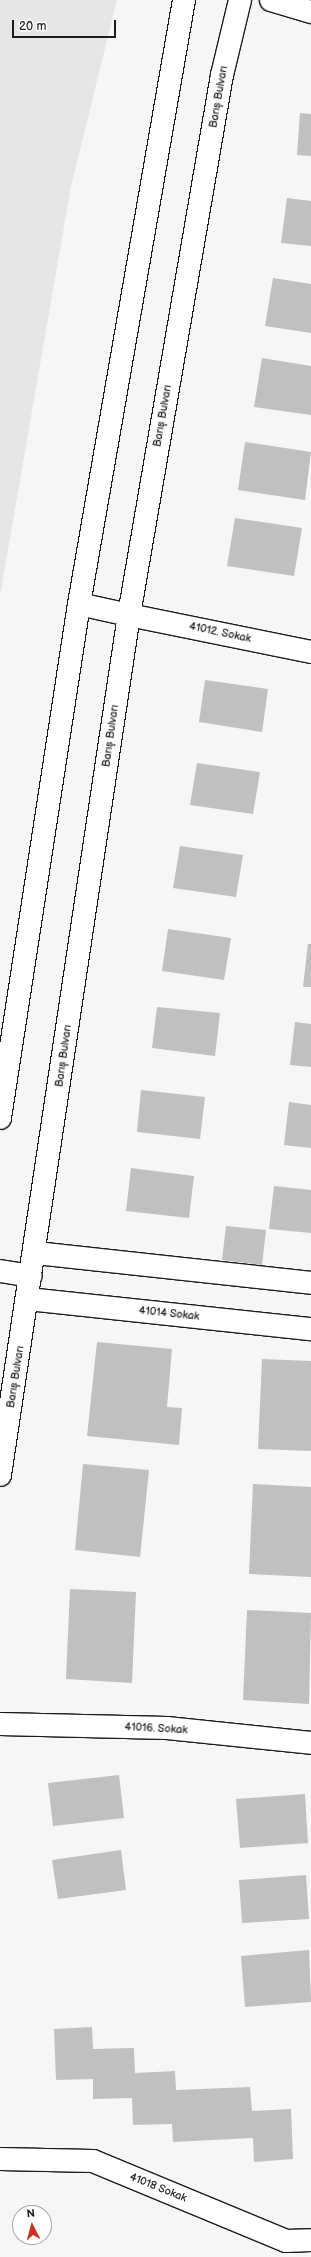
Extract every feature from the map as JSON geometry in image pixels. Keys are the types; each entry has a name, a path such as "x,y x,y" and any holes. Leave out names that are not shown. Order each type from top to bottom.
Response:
{"main road":[{"path":"0,1118 79,604 184,0"},
{"name":"Barış Bulvarı","path":"0,1475 31,1276 36,1253 129,615 222,75 240,0"},
{"path":"271,0 311,12"},
{"name":"41012. Sokak","path":"79,604 311,652"},
{"path":"36,1253 311,1283"},
{"path":"0,1271 31,1276"},
{"name":"41014 Sokak","path":"28,1299 311,1329"},
{"name":"41016. Sokak","path":"0,1724 167,1728 311,1743"},
{"name":"41018 Sokak","path":"0,2159 93,2161 286,2241 311,2240"}],"shaded area":[{"path":"0,0 117,0 71,186 0,596"}],"building":[{"path":"300,113 311,114 311,156 297,155"},
{"path":"287,198 311,201 311,246 281,243"},
{"path":"273,278 311,284 311,333 265,326"},
{"path":"262,358 311,366 311,415 254,407"},
{"path":"245,442 311,452 305,500 238,490"},
{"path":"235,518 302,528 294,576 227,566"},
{"path":"205,680 268,689 262,732 199,722"},
{"path":"197,763 260,772 253,814 190,805"},
{"path":"180,846 243,855 236,897 173,888"},
{"path":"168,929 231,938 224,980 162,971"},
{"path":"308,944 311,944 311,987 303,987"},
{"path":"157,1007 220,1013 215,1056 152,1048"},
{"path":"295,1022 311,1024 311,1067 290,1065"},
{"path":"141,1090 205,1097 200,1139 137,1132"},
{"path":"289,1102 311,1105 311,1148 284,1145"},
{"path":"131,1168 194,1176 189,1218 126,1211"},
{"path":"274,1186 311,1190 311,1233 269,1229"},
{"path":"226,1226 266,1230 262,1265 222,1260"},
{"path":"97,1342 172,1349 167,1407 182,1408 179,1445 87,1436"},
{"path":"262,1359 311,1361 311,1451 258,1449"},
{"path":"83,1464 149,1470 140,1557 75,1550"},
{"path":"253,1484 311,1487 311,1577 249,1574"},
{"path":"70,1589 136,1592 132,1683 66,1679"},
{"path":"247,1610 311,1613 309,1704 243,1700"},
{"path":"119,1775 124,1818 53,1826 48,1783"},
{"path":"305,1794 308,1843 240,1848 236,1799"},
{"path":"121,1850 126,1890 58,1899 52,1860"},
{"path":"306,1875 309,1919 242,1923 239,1880"},
{"path":"309,1950 311,2002 245,2007 241,1956"},
{"path":"92,2027 93,2049 134,2048 135,2073 175,2071 176,2090 250,2087 252,2111 291,2109 293,2159 254,2162 253,2138 173,2142 172,2124 133,2125 132,2098 93,2099 93,2079 56,2080 54,2029"}]}
